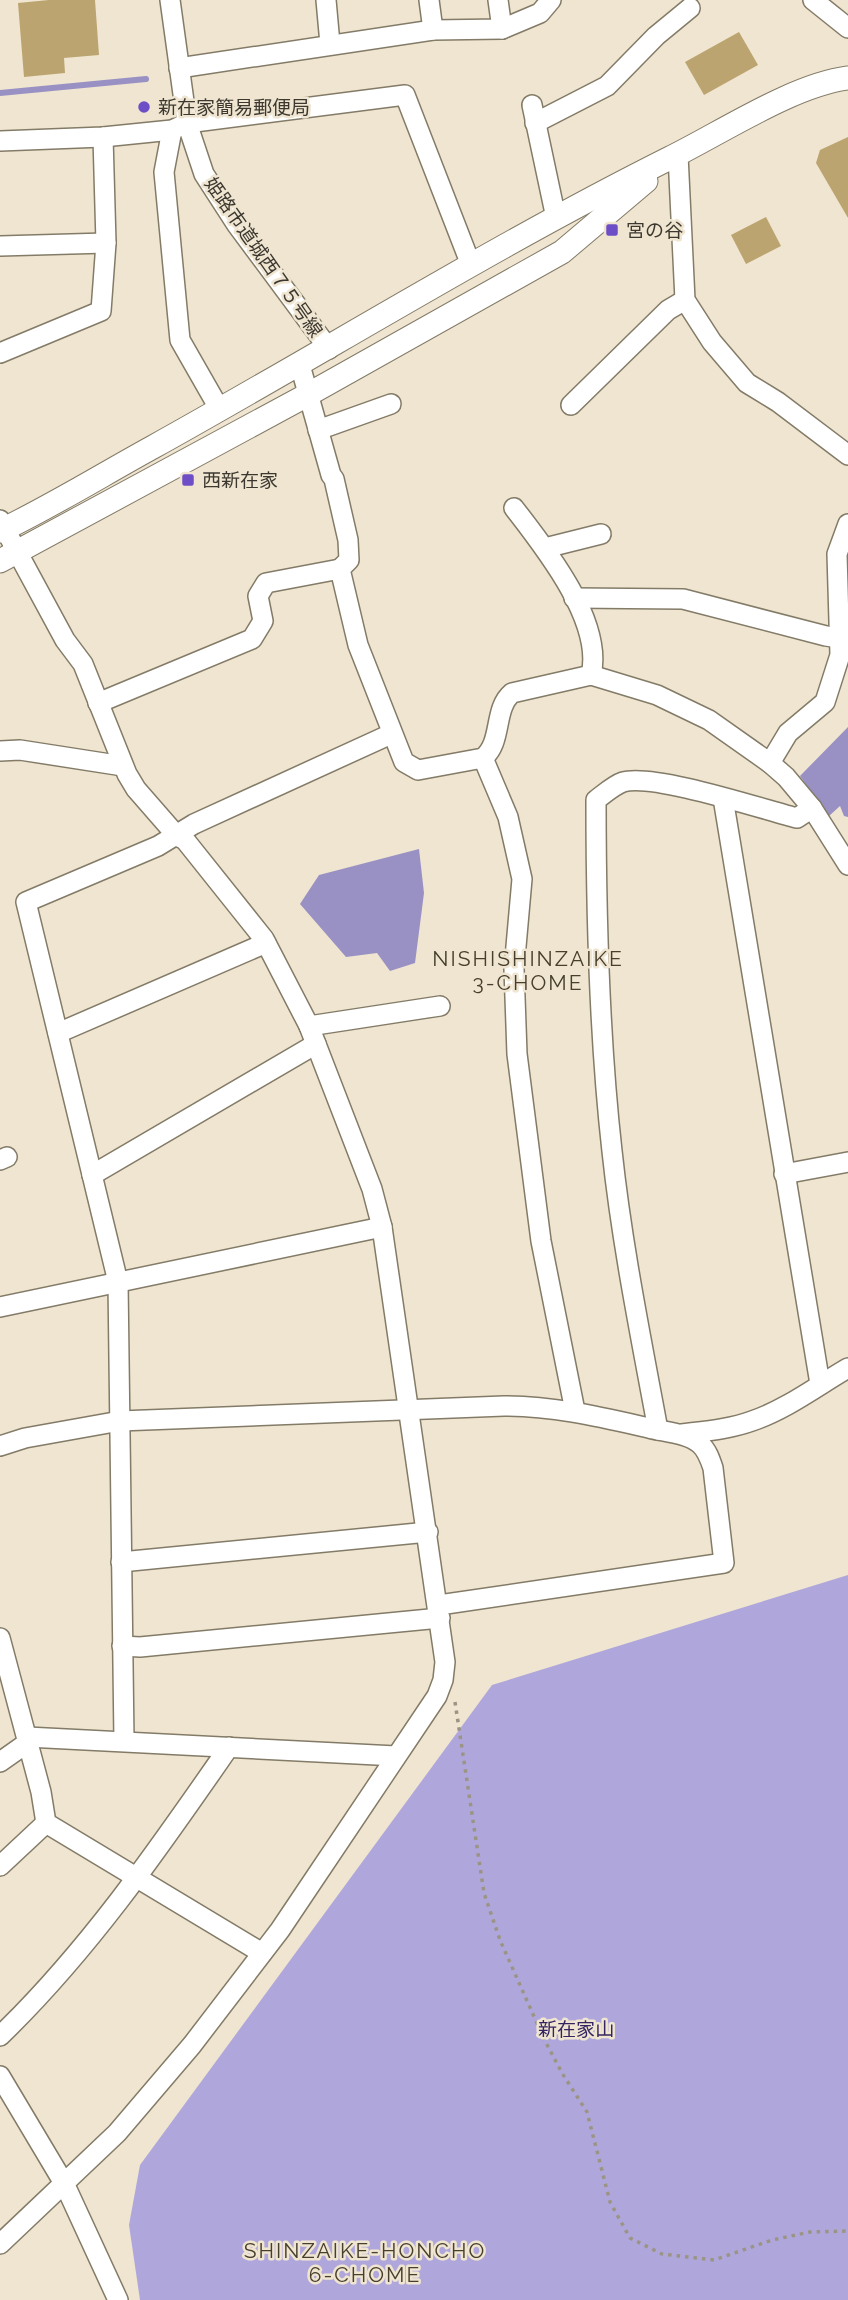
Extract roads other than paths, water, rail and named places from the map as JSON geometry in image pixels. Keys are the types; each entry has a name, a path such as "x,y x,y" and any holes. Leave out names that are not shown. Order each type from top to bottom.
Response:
{"street":[{"name":"姫路市道城西７５号線","path":"170,0 179,68 180,126 204,174 237,225 328,349"},
{"path":"326,0 330,44"},
{"path":"429,0 433,30"},
{"path":"498,0 502,29"},
{"path":"179,68 433,30 502,29 540,13 551,0"},
{"path":"813,0 838,7 848,28"},
{"path":"556,218 533,114 607,86 656,36 690,8"},
{"path":"185,830 136,789 123,766 103,701 83,664 9,557 2,527 220,410 556,218 801,92 848,78"},
{"path":"0,141 103,138 405,95 471,265"},
{"path":"180,126 164,172 180,340 220,410"},
{"path":"0,353 101,312 106,243 103,138"},
{"path":"678,155 685,300 712,342 747,383 778,402 848,455"},
{"path":"9,557 309,394 562,251 678,155"},
{"path":"0,246 106,243"},
{"path":"572,405 668,310 685,300"},
{"path":"103,701 252,639 263,621 258,596 266,583 335,570 348,560 348,540 334,480 300,365"},
{"path":"318,429 391,404"},
{"path":"514,508 545,548 582,609 594,663 591,676"},
{"path":"770,763 788,733 825,702 840,655 836,554 848,524"},
{"path":"545,548 601,534"},
{"path":"335,570 385,737 404,762 418,770 483,758 491,752 504,700 512,693 591,676 657,695 709,720 770,763 786,777 812,808 848,866"},
{"path":"574,598 683,599 839,638"},
{"path":"124,1741 118,1282 26,902 385,737"},
{"path":"0,751 20,750 123,766"},
{"path":"483,758 508,817 522,879 514,969 517,1054 541,1241 575,1411"},
{"path":"658,1430 624,1242 611,1150 601,1035 596,800 623,782 645,780 797,818 812,808"},
{"path":"723,798 820,1384"},
{"path":"0,2244 117,2133 191,2045 280,1930 438,1696 446,1662 382,1227 372,1189 313,1035 266,943 185,840 185,830"},
{"path":"58,1033 266,943"},
{"path":"92,1175 313,1035 440,1006"},
{"path":"784,1174 848,1162"},
{"path":"0,1307 382,1227"},
{"path":"680,1435 718,1430 752,1421 787,1406 848,1368"},
{"path":"0,1446 25,1438 120,1421 538,1406 575,1411 680,1435 699,1443 708,1454 713,1468 723,1534 724,1563 439,1611 140,1647 122,1646"},
{"path":"121,1562 428,1532"},
{"path":"0,1638 41,1792 46,1823 262,1953"},
{"path":"0,1762 27,1740 124,1741 397,1756"},
{"path":"0,2036 68,1965 138,1878 229,1746"},
{"path":"0,1866 46,1823"},
{"path":"0,2076 65,2185 118,2300"}],"waterway":[{"path":"0,93 146,79"}],"place":[{"name":"新在家簡易郵便局","path":"144,107"},
{"name":"宮の谷","path":"612,230"},
{"name":"西新在家","path":"188,480"}],"district":[{"name":"NISHISHINZAIKE 3-CHOME","path":"528,970"},
{"name":"SHINZAIKE-HONCHO 6-CHOME","path":"365,2262"}],"park label":[{"name":"新在家山","path":"576,2029"}]}
